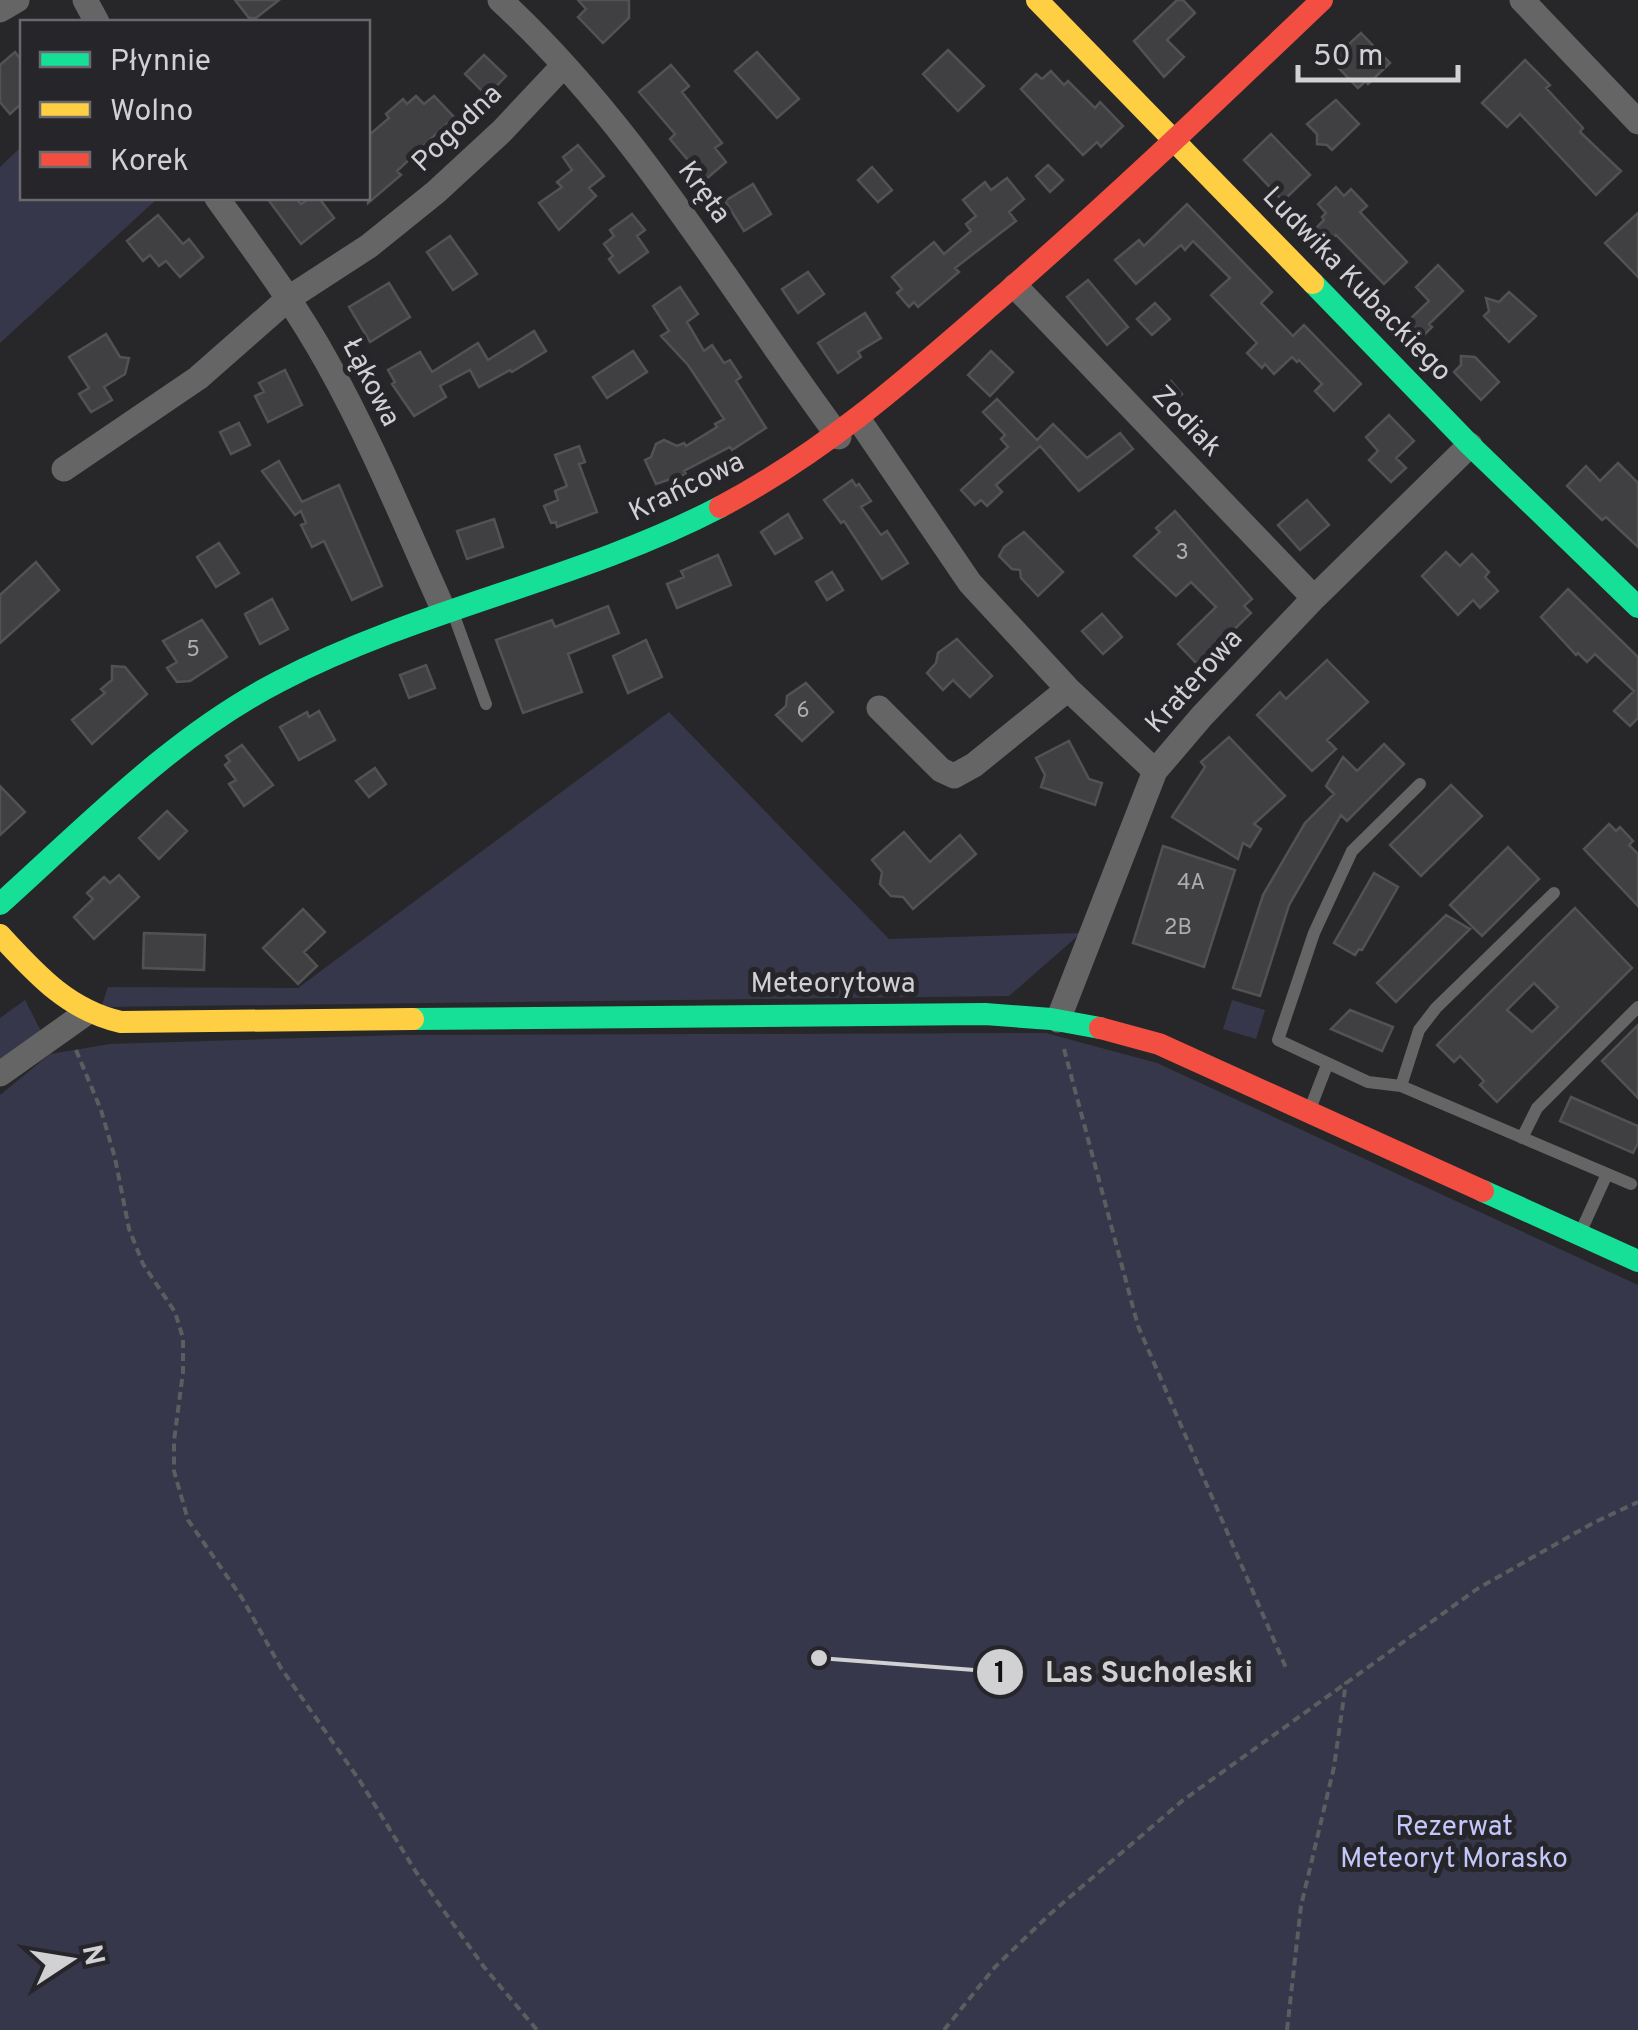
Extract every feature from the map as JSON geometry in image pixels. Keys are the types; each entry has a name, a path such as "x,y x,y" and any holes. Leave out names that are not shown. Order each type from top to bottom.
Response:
{"street":[{"path":"0,10 17,0"},
{"name":"Kręta","path":"500,0 564,65 667,192 953,562 1068,689 1155,771"},
{"name":"Ludwika Kubackiego","path":"1037,0 1470,445 1638,606"},
{"name":"Krańcowa","path":"0,904 148,771 228,708 284,679 448,609 664,536 766,483 849,428 1015,286 1322,0"},
{"path":"1522,0 1638,122"},
{"name":"Pogodna","path":"64,470 198,378 289,298 369,246 436,192 502,132 564,65"},
{"name":"Łąkowa","path":"218,200 289,298 357,418 448,609"},
{"name":"Zodiak","path":"1015,286 1314,598"},
{"name":"Kraterowa","path":"1058,1020 1155,771 1314,598 1470,445"},
{"path":"879,708 941,770 954,776 974,766 1068,689"},
{"path":"0,935 54,991 86,1012 0,1074"},
{"name":"Meteorytowa","path":"86,1012 108,1020 152,1023 924,1014 1027,1016 1108,1028 1159,1044 1638,1261"}],"lane":[{"path":"448,609 486,704"},
{"path":"1420,784 1352,851 1314,933 1278,1040 1368,1082 1401,1086 1632,1184"},
{"path":"1401,1086 1418,1030 1554,893"},
{"path":"1522,1138 1537,1108 1638,1008"},
{"path":"1309,1112 1328,1065"},
{"path":"1581,1233 1607,1174"}],"path":[{"path":"1058,1020 1066,1064 1138,1326 1286,1668"},
{"path":"63,1029 86,1069 101,1110 130,1229 144,1264 175,1312 183,1338 174,1472 188,1520 416,1872 484,1967 537,2030"},
{"path":"944,2030 995,1966 1182,1800 1477,1589 1638,1502"},
{"path":"1288,2030 1301,1906 1334,1766 1346,1682"}],"green space":[{"path":"20,148 20,200 156,200 0,343 0,167"},
{"path":"669,712 889,939 1081,933 1009,996 101,1007 108,987 298,988"},
{"path":"25,1000 42,1033 0,1066 0,1018"},
{"path":"1232,1000 1265,1010 1256,1039 1223,1029"},
{"name":"Rezerwat Meteoryt Morasko","path":"1046,1033 1157,1063 1638,1285 1638,2030 0,2030 0,1095 50,1054 110,1044 400,1035"}],"building":[{"path":"235,0 279,0 256,18 249,18"},
{"path":"578,0 629,0 629,18 603,43 578,17 586,9"},
{"path":"1177,0 1183,0 1195,13 1167,40 1184,57 1164,77 1134,41"},
{"path":"1361,33 1390,63 1368,84 1366,81 1358,88 1328,57"},
{"path":"948,50 984,86 958,111 923,74"},
{"path":"15,52 20,58 20,105 10,114 0,102 0,65"},
{"path":"757,52 799,99 777,118 735,71"},
{"path":"484,55 506,76 487,96 465,74"},
{"path":"1525,60 1583,128 1580,132 1621,171 1596,195 1520,114 1507,127 1482,103"},
{"path":"671,65 689,86 682,92 722,143 715,148 726,162 705,180 670,139 675,134 639,92"},
{"path":"1051,71 1064,85 1068,81 1095,108 1100,102 1123,126 1101,147 1097,142 1083,155 1021,89 1036,74 1042,79"},
{"path":"416,96 424,104 434,96 454,117 397,171 401,175 368,203 370,134 403,99 407,104"},
{"path":"1336,100 1359,124 1332,150 1317,144 1317,134 1307,124"},
{"path":"1271,134 1310,175 1283,201 1244,160"},
{"path":"578,145 604,176 589,188 596,196 559,230 539,203 562,187 557,182 572,170 563,157"},
{"path":"1048,165 1063,180 1050,192 1036,176"},
{"path":"872,167 892,190 878,202 858,180"},
{"path":"1007,178 1024,199 1009,212 1016,221 955,268 959,272 918,307 914,302 909,307 897,293 902,289 892,277 934,242 944,254 971,231 966,224 976,216 963,200 985,182 991,190"},
{"path":"753,184 771,214 744,231 725,201"},
{"path":"1336,187 1344,196 1351,189 1367,206 1360,212 1407,262 1384,284 1336,235 1326,245 1313,231 1326,213 1318,204"},
{"path":"268,200 298,200 301,204 320,200 334,218 301,244"},
{"path":"1187,204 1272,292 1261,303 1293,336 1304,325 1361,384 1334,411 1315,391 1322,384 1299,360 1292,357 1274,374 1247,353 1257,343 1211,295 1230,278 1193,241 1185,250 1181,245 1136,284 1115,260 1139,240 1144,246"},
{"path":"1638,213 1638,277 1605,243"},
{"path":"632,214 645,230 637,236 648,252 619,273 604,244 614,236 610,230"},
{"path":"158,215 183,244 189,239 203,257 180,277 166,261 159,266 150,255 143,261 127,241"},
{"path":"450,236 477,274 453,290 427,252"},
{"path":"1438,265 1463,291 1429,324 1432,327 1418,341 1403,326 1429,301 1416,287"},
{"path":"808,272 824,294 798,313 782,289"},
{"path":"1088,280 1128,327 1107,345 1067,297"},
{"path":"389,283 410,317 370,342 349,307"},
{"path":"680,287 698,314 687,322 704,351 712,345 724,363 730,360 741,377 736,381 766,428 732,450 730,447 684,471 686,474 656,484 645,460 651,457 656,444 664,440 686,446 724,419 688,365 661,336 669,331 653,306"},
{"path":"1509,292 1536,316 1509,342 1484,316 1489,311 1486,298 1499,302"},
{"path":"1155,303 1170,319 1152,335 1137,319"},
{"path":"865,313 881,338 858,352 861,357 838,373 818,343"},
{"path":"534,331 546,351 479,387 470,370 440,386 446,397 414,416 392,384 395,382 388,370 420,352 432,372 478,343 488,360"},
{"path":"106,334 120,357 129,358 125,374 104,387 112,400 91,412 79,394 89,388 69,357"},
{"path":"633,351 647,372 607,398 593,377"},
{"path":"991,351 1013,372 990,396 968,375"},
{"path":"1461,356 1475,357 1499,382 1481,400 1454,372 1461,365"},
{"path":"285,370 302,405 268,422 255,396 264,392 259,383"},
{"path":"1171,381 1182,394 1165,409 1154,397"},
{"path":"997,399 1037,440 1053,424 1087,458 1120,433 1133,449 1079,491 1040,446 996,485 1002,492 987,506 981,500 975,505 961,490 1008,447 1001,439 1005,435 983,412"},
{"path":"1389,415 1414,441 1396,458 1406,468 1391,482 1369,460 1378,451 1366,437"},
{"path":"239,423 250,445 231,454 220,432"},
{"path":"579,446 585,462 579,464 597,512 557,527 544,506 558,500 555,491 567,486 555,455"},
{"path":"279,461 302,502 339,485 382,586 352,600 324,541 312,547 301,525 306,523 301,511 295,515 262,471"},
{"path":"1618,463 1638,483 1638,547 1567,486 1586,466 1600,481"},
{"path":"852,480 871,501 861,507 881,535 887,531 908,563 882,579 844,521 841,523 824,500"},
{"path":"1307,500 1329,525 1300,550 1278,525"},
{"path":"1175,511 1252,599 1244,606 1251,613 1198,665 1178,644 1216,607 1191,582 1176,596 1134,556 1160,532 1156,528"},
{"path":"788,514 802,538 775,554 761,532"},
{"path":"494,519 503,547 467,559 457,531"},
{"path":"1024,532 1063,572 1038,596 1021,578 1020,570 1012,569 999,556 1004,547"},
{"path":"219,543 239,573 216,587 197,557"},
{"path":"1446,552 1460,566 1472,554 1489,572 1485,577 1498,591 1480,608 1473,600 1458,615 1422,576"},
{"path":"718,555 731,585 677,608 667,584 684,577 681,571"},
{"path":"36,562 59,590 0,643 0,595"},
{"path":"832,572 843,590 827,600 816,582"},
{"path":"1568,589 1638,657 1638,718 1630,726 1614,711 1634,691 1595,654 1587,662 1576,655 1541,617"},
{"path":"272,599 288,629 260,644 245,614"},
{"path":"608,606 619,633 568,654 582,692 523,713 496,640 552,620 555,627"},
{"path":"1102,614 1122,637 1103,654 1082,631"},
{"path":"202,620 227,657 190,681 177,682 167,668 177,662 163,641"},
{"path":"957,639 992,676 970,697 953,680 943,690 927,673 936,663 938,653"},
{"path":"646,640 662,677 628,693 613,656"},
{"path":"1327,660 1368,702 1327,740 1336,749 1312,771 1257,715 1280,692 1286,699"},
{"path":"426,665 435,688 409,698 400,675"},
{"path":"112,666 125,667 147,694 92,744 72,720 105,693 101,689 112,680"},
{"path":"806,683 833,712 802,741 776,715 786,706 787,696"},
{"path":"319,711 335,740 299,760 280,727 307,712 309,717"},
{"path":"1229,737 1285,796 1254,824 1261,829 1250,847 1243,843 1238,859 1172,817 1205,767 1201,762"},
{"path":"1069,741 1089,779 1102,783 1095,805 1041,787 1045,775 1036,758"},
{"path":"1384,744 1404,764 1347,821 1341,815 1289,905 1260,996 1233,988 1263,895 1305,823 1334,794 1326,786 1343,757 1357,771"},
{"path":"242,745 273,785 244,806 229,784 236,780 225,765 230,761 226,756"},
{"path":"375,768 386,784 369,797 356,781"},
{"path":"1451,785 1482,816 1421,876 1390,845"},
{"path":"0,786 25,812 0,835"},
{"path":"167,811 187,831 159,859 139,838"},
{"path":"1609,824 1616,831 1620,827 1633,841 1629,845 1638,854 1638,906 1584,849"},
{"path":"904,832 930,862 960,835 976,854 913,909 903,897 891,896 880,884 882,872 872,860"},
{"path":"1163,846 1235,870 1204,967 1133,943"},
{"path":"1508,847 1539,879 1482,936 1450,905"},
{"path":"1374,873 1398,887 1362,950 1355,955 1334,943"},
{"path":"119,875 139,897 94,939 74,917 93,899 87,893 104,877 110,883"},
{"path":"1575,908 1632,968 1497,1102 1480,1085 1484,1081 1460,1056 1454,1062 1437,1045","holes":["1534,983 1558,1007 1532,1032 1507,1010"]},
{"path":"303,909 325,932 304,952 317,966 298,984 263,948"},
{"path":"1446,915 1470,929 1396,1002 1377,983"},
{"path":"144,933 205,935 204,970 143,968"},
{"path":"1350,1010 1393,1027 1382,1051 1331,1029"},
{"path":"1638,1025 1638,1098 1602,1061"},
{"path":"1571,1097 1638,1126 1638,1143 1633,1153 1560,1121"}],"traffic: fast":[{"path":"1313,283 1470,445 1638,607"},
{"path":"0,904 168,755 203,728 280,681 388,633 612,555 720,507"},
{"path":"413,1019 985,1014 1051,1019 1100,1028"},
{"path":"1483,1191 1638,1261"}],"traffic: slow":[{"path":"1037,0 1313,283"},
{"path":"0,935 40,977 69,999 121,1022 413,1019"}],"traffic: jam":[{"path":"720,507 793,464 923,364 1115,195 1322,0"},
{"path":"1100,1028 1159,1044 1483,1191"}],"place":[{"name":"Las Sucholeski","path":"819,1658"}]}
